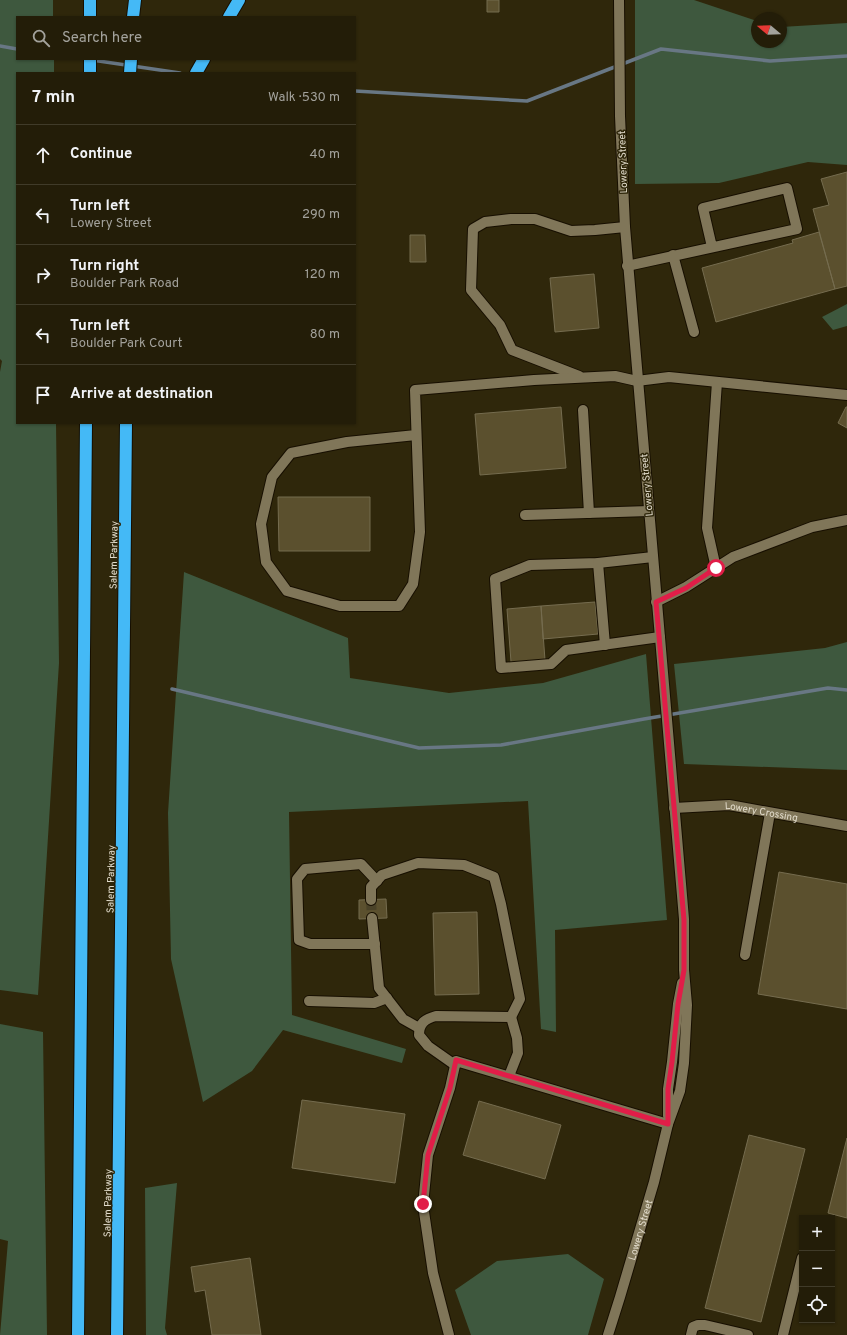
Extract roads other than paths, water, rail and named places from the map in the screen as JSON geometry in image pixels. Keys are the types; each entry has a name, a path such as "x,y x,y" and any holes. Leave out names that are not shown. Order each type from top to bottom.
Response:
{"highway":[{"path":"90,0 90,16"},
{"path":"133,16 135,0"},
{"path":"230,16 240,0"},
{"path":"90,60 90,72"},
{"path":"130,72 131,60"},
{"path":"197,72 203,60"},
{"path":"78,1335 86,424"},
{"name":"Salem Parkway","path":"117,1335 126,424"},
{"path":"118,1298 122,1335"}],"street":[{"name":"Lowery Street","path":"608,1335 654,1182 668,1124 668,1089 678,1004 684,970 684,920 624,227 620,116 619,0"},
{"path":"627,266 797,229 787,188 703,208 712,247"},
{"path":"583,378 512,350 500,325 471,290 473,229 486,222 511,219 535,219 571,231 624,227"},
{"path":"673,255 694,332"},
{"path":"416,435 346,442 291,453 272,477 261,524 266,562 288,591 340,606 399,606 413,584 420,532 415,390 534,380 615,376 637,381 669,377 847,395"},
{"path":"716,568 707,528 717,382"},
{"path":"583,410 589,513"},
{"path":"526,516 649,511"},
{"path":"656,602 686,588 734,557 812,527 847,520"},
{"path":"653,557 598,563 530,565 495,579 501,668 551,664 566,650 660,637"},
{"path":"598,563 605,644"},
{"name":"Lowery Crossing","path":"674,808 729,805 847,826"},
{"path":"745,955 770,813"},
{"path":"371,900 371,887 382,875 418,863 464,865 494,877 501,904 520,999 511,1017 517,1038 518,1053 510,1076"},
{"path":"375,944 310,944 299,940 298,879 306,869 361,864 377,881"},
{"path":"372,918 379,988 403,1019 419,1028"},
{"path":"309,1001 374,1003 387,998"},
{"path":"511,1017 436,1016 426,1018 419,1028 419,1035 428,1046 456,1063 510,1076 668,1124"},
{"path":"449,1335 433,1274 423,1204 428,1155 450,1088 456,1063"},
{"path":"783,1335 799,1270"},
{"path":"691,1335 693,1327 698,1325 705,1325 748,1335"}],"waterway":[{"path":"0,46 16,49"},
{"path":"356,91 527,101 661,49 770,61 847,56"},
{"path":"92,60 173,72"},
{"path":"172,689 419,748 501,745 828,688 847,690"}],"tunnel":[{"path":"371,900 372,918"}]}
